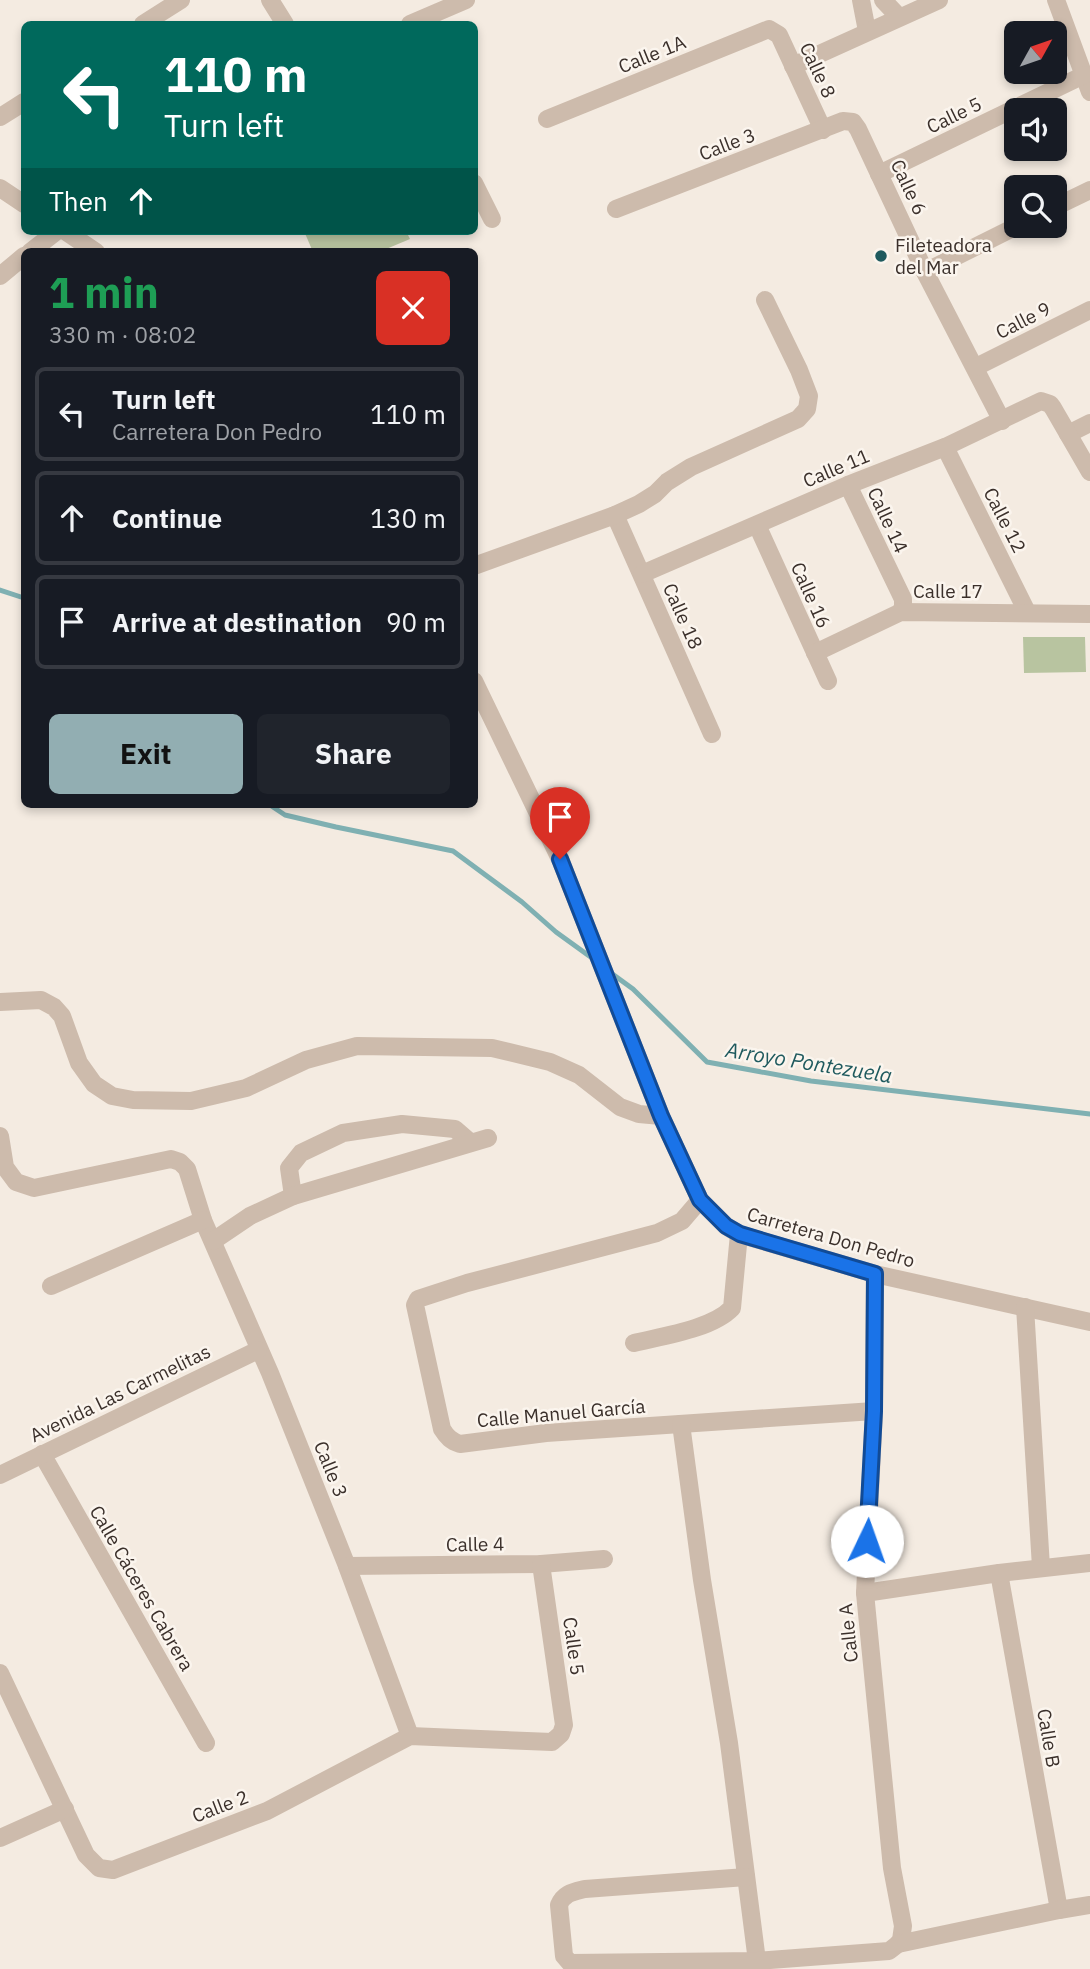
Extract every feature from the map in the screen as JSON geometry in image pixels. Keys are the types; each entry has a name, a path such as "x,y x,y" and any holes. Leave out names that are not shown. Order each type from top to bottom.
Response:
{"street":[{"path":"148,21 181,0"},
{"path":"270,0 283,21"},
{"path":"417,21 466,0"},
{"path":"861,0 867,31"},
{"path":"883,0 899,17"},
{"path":"793,66 939,0"},
{"path":"1056,0 1087,84"},
{"name":"Calle 1A","path":"547,119 765,30 772,30"},
{"name":"Calle 8","path":"772,30 779,35 823,130"},
{"name":"Calle 5","path":"879,174 1087,84"},
{"path":"0,117 21,104"},
{"name":"Calle 3","path":"616,209 844,121 853,122"},
{"name":"Calle 6","path":"853,122 1002,421"},
{"path":"1067,201 1090,190"},
{"path":"478,191 492,219"},
{"path":"925,271 1004,232"},
{"path":"35,248 52,235"},
{"path":"71,235 90,248"},
{"path":"0,276 21,259"},
{"path":"478,565 639,504 691,467 794,423 807,409 809,396 765,300"},
{"name":"Calle 9","path":"976,367 1090,310"},
{"name":"Calle 11","path":"642,574 848,485 945,447 1034,404 1045,402 1054,408 1068,434"},
{"path":"1090,423 1068,434 1090,472"},
{"name":"Calle 12","path":"945,447 1027,612"},
{"name":"Calle 14","path":"848,485 903,599 901,612"},
{"name":"Calle 18","path":"615,514 712,734"},
{"name":"Calle 16","path":"757,525 828,681"},
{"name":"Calle 17","path":"815,653 901,612 1090,614"},
{"name":"Carretera Don Pedro","path":"478,689 560,859 661,1116 700,1200 726,1226 740,1234 875,1274 1090,1322"},
{"path":"0,1002 41,1000 54,1007 62,1016 79,1063 94,1084 112,1096 133,1100 191,1101 246,1088 306,1059 357,1046 492,1048 550,1062 579,1075 620,1107 639,1114 661,1116"},
{"path":"213,1241 250,1216 293,1196 479,1140 455,1129 402,1124 343,1133 301,1153 289,1168 293,1196"},
{"name":"Calle 3","path":"0,1136 5,1167 16,1182 34,1188 171,1160 180,1162 187,1169 203,1220 270,1373 347,1566 410,1736"},
{"name":"Calle Manuel García","path":"700,1200 682,1221 657,1233 467,1283 418,1299 415,1305 442,1429 447,1437 460,1444 546,1433 874,1411"},
{"path":"51,1286 203,1220"},
{"path":"634,1343 694,1328 725,1316 732,1308 740,1234"},
{"name":"Calle A","path":"875,1274 874,1411 865,1593 892,1868 903,1926 898,1944"},
{"path":"1025,1307 1041,1567"},
{"name":"Avenida Las Carmelitas","path":"0,1475 258,1350"},
{"path":"681,1424 702,1580 729,1743 757,1961"},
{"name":"Calle Cáceres Cabrera","path":"42,1454 206,1743"},
{"name":"Calle 4","path":"347,1566 541,1564 604,1559"},
{"path":"865,1593 1041,1567 1090,1563"},
{"name":"Calle 5","path":"410,1736 552,1742 561,1734 564,1725 541,1564"},
{"name":"Calle B","path":"999,1573 1059,1910"},
{"name":"Calle 2","path":"0,1672 86,1855 99,1868 113,1870 267,1811 410,1736"},
{"path":"0,1838 65,1810"},
{"path":"746,1877 621,1885 569,1893 562,1898 559,1905 564,1956 570,1963 798,1963 889,1951 898,1944 1090,1905"}],"green space":[{"path":"306,235 408,235 410,239 389,248 311,248"},
{"path":"1023,637 1085,637 1086,672 1024,673"}],"waterway":[{"name":"Arroyo Pontezuela","path":"0,590 21,597"},
{"name":"Arroyo Pontezuela","path":"274,808 285,815 453,851 592,958"},
{"name":"Arroyo Pontezuela","path":"611,973 633,989 707,1062 811,1081 1090,1114"}],"place":[{"name":"Fileteadora del Mar","path":"881,256"}],"route":[{"path":"560,859 661,1116 700,1200 726,1226 740,1234 875,1274 874,1411 867,1541"}]}
